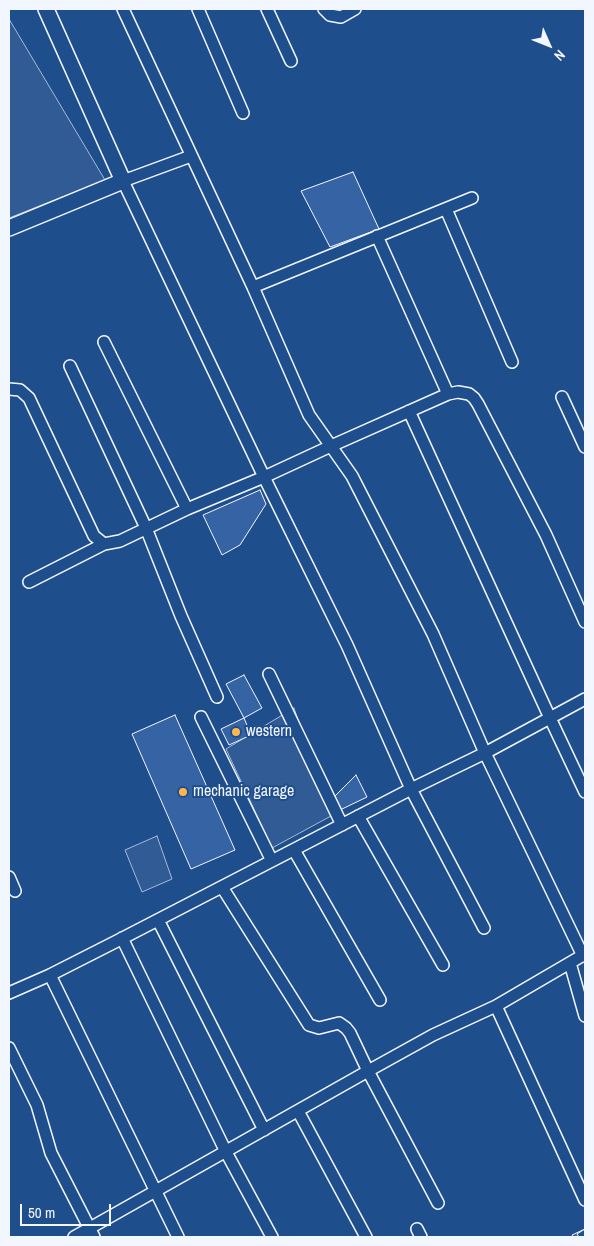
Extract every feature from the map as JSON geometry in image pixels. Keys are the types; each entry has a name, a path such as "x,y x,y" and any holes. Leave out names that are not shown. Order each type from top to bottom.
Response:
{"street":[{"path":"46,9 123,181 264,477 347,645 411,789 484,928"},
{"path":"74,1237 92,1233 155,1191 368,1071 433,1036 496,1006 584,955 485,753 428,625 352,476 309,415 253,286 124,9"},
{"path":"198,9 243,113"},
{"path":"268,9 291,61"},
{"path":"324,9 330,15 341,17 355,9"},
{"path":"9,228 123,181 191,156"},
{"path":"253,286 472,198"},
{"path":"446,208 512,362"},
{"path":"377,236 448,394"},
{"path":"104,342 187,509"},
{"path":"70,366 146,528 180,616 217,696"},
{"path":"9,389 20,390 29,398 94,536 104,544"},
{"path":"29,582 104,544 120,541 187,509 264,477 409,411 448,394 458,392 469,394 478,404 582,607 585,622"},
{"path":"562,397 585,447"},
{"path":"409,411 585,792"},
{"path":"269,674 342,825"},
{"path":"9,993 158,920 358,816 485,753 585,699"},
{"path":"201,717 272,861"},
{"path":"358,816 443,965"},
{"path":"294,850 380,1000"},
{"path":"9,877 15,891"},
{"path":"222,887 308,1025 319,1028 339,1023 346,1028 438,1203"},
{"path":"158,920 264,1130"},
{"path":"122,938 226,1152 272,1237"},
{"path":"570,963 585,1016"},
{"path":"50,974 178,1237"},
{"path":"496,1006 585,1200"},
{"path":"9,1048 38,1105 51,1153 92,1233"},
{"path":"298,1111 366,1237"}],"shaded area":[{"path":"9,19 105,180 9,218"},
{"path":"294,708 331,816 272,848 226,749"},
{"path":"157,836 172,879 142,892 125,850"}],"building":[{"path":"353,172 379,229 330,247 301,191"},
{"path":"260,490 266,504 240,545 222,555 203,515"},
{"path":"244,675 262,708 244,718 226,684"},
{"name":"mechanic garage","path":"175,715 235,850 191,869 132,734"},
{"name":"western","path":"244,718 251,735 229,745 221,729"},
{"path":"356,775 367,797 340,810 334,797"},
{"path":"585,1229 577,1234 579,1237 573,1237 572,1235"}],"place":[{"name":"western","path":"236,732"},
{"name":"mechanic garage","path":"183,792"}]}
